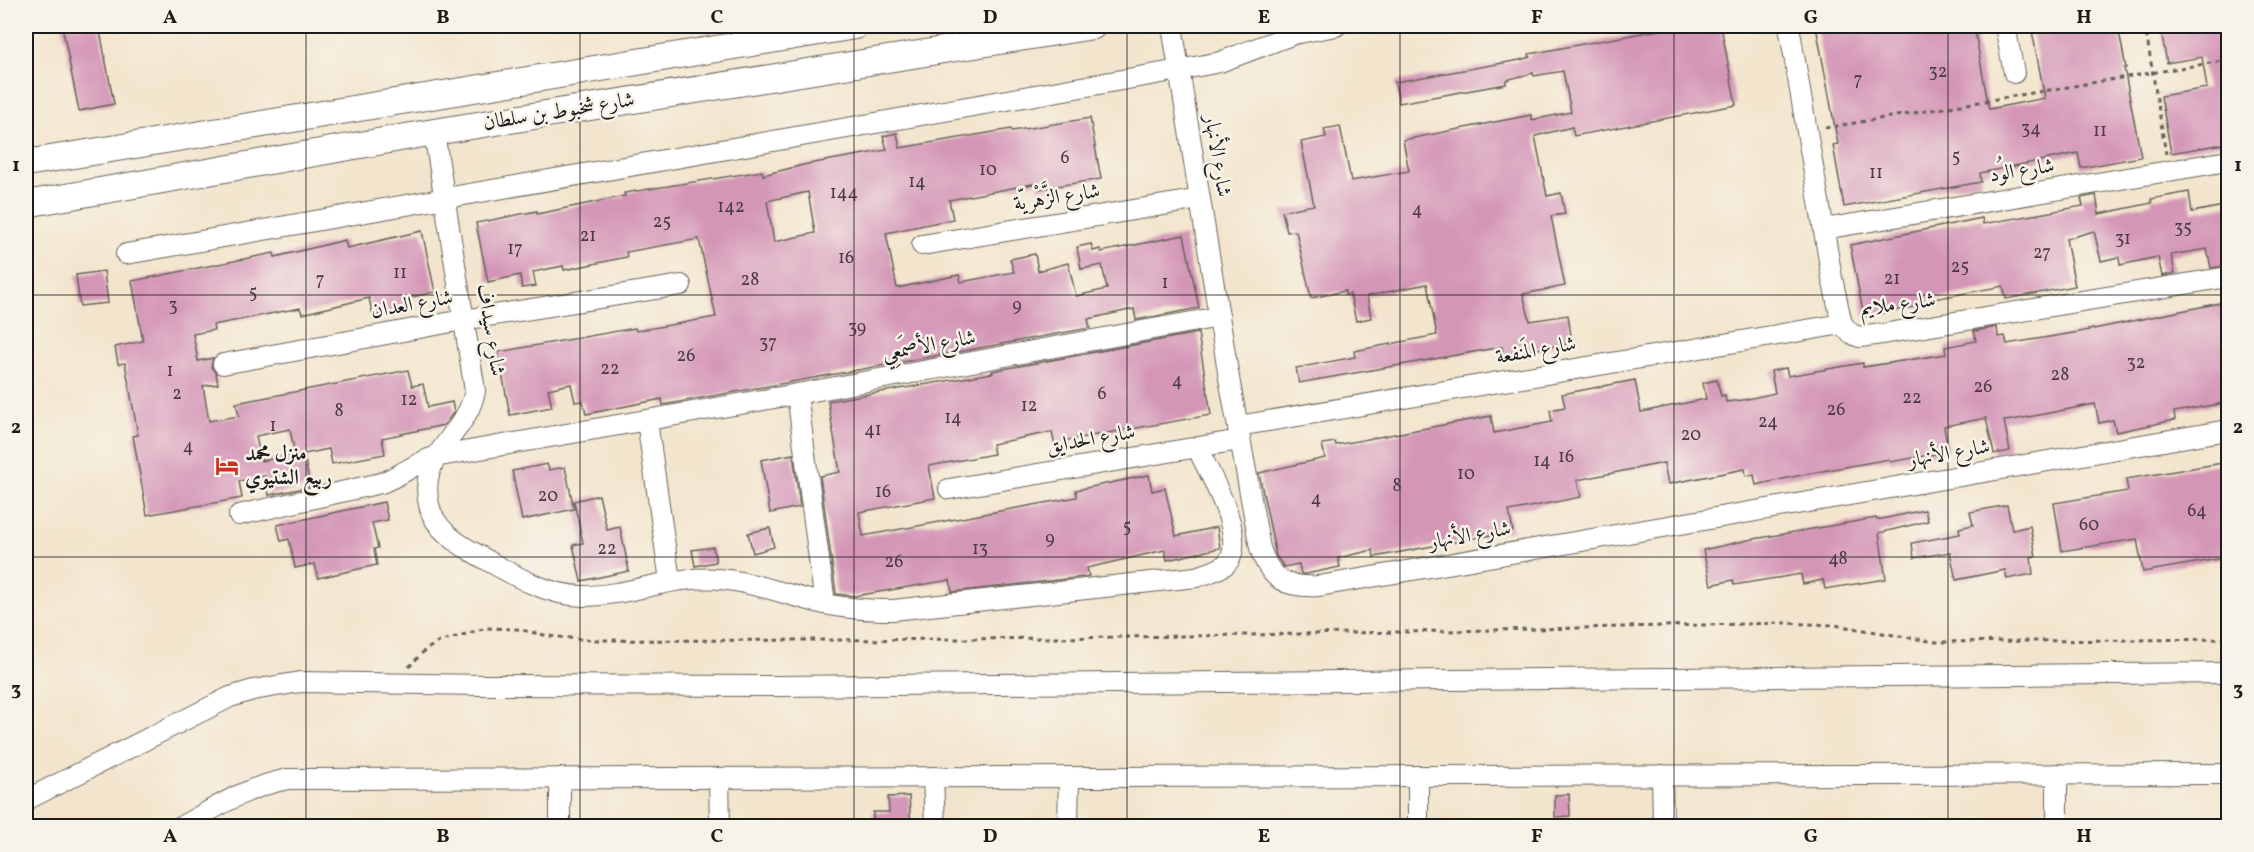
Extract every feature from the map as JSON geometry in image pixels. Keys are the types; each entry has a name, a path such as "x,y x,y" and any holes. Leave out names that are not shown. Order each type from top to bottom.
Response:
{"main road":[{"name":"شارع شخبوط بن سلطان","path":"26,163 855,26"},
{"name":"شارع شخبوط بن سلطان","path":"26,204 434,132 1093,26"}],"street":[{"name":"شارع الأنهار","path":"1172,26 1239,433 1264,560 1278,580 1304,587 2229,430"},
{"path":"126,254 1179,70 1220,62 1293,34 1336,26"},
{"name":"شارع ملايم","path":"1789,26 1842,324 1851,334 1860,337 1870,336 2229,277"},
{"path":"2005,26 2014,73"},
{"name":"شارع سيداف","path":"434,132 475,391 472,406 464,422 434,457 427,482 429,506 439,527 459,545 521,579 560,592 583,596 702,577 729,580 859,610 893,610 1196,577 1210,573 1226,564 1233,551 1234,540 1226,509 1197,447"},
{"name":"شارع الوُد","path":"1824,229 2229,161"},
{"name":"شارع الزَّهْريّة","path":"922,245 1200,199"},
{"name":"شارع العدان","path":"223,364 463,320 681,285"},
{"name":"شارع الأصمَعِي","path":"239,515 381,483 396,478 422,460 434,457 1219,318"},
{"name":"شارع المَنفعة","path":"1239,433 1842,324"},
{"path":"797,394 825,604"},
{"path":"646,421 670,581"},
{"name":"شارع الحدايق","path":"949,489 1197,447 1239,433"},
{"path":"26,800 208,707 253,690 300,682 777,686 2229,674"},
{"path":"2057,774 2057,826"},
{"path":"182,826 246,791 265,784 288,780 560,777 2229,774"},
{"path":"1662,775 1663,826"},
{"path":"1418,776 1418,826"},
{"path":"560,777 560,826"},
{"path":"933,777 935,826"},
{"path":"1068,826 1070,777"},
{"path":"719,778 720,826"}],"path":[{"path":"2145,26 2169,171"},
{"path":"1807,131 2229,60"},
{"path":"402,684 410,665 425,650 439,642 472,631 501,627 557,637 590,640 835,640 1294,636 1784,623 1835,625 1936,642 2229,639"}],"building":[{"path":"62,26 99,26 114,104 79,111"},
{"path":"1683,26 1684,31 1721,26 1736,105 1574,136 1572,127 1535,136 1547,196 1561,193 1565,214 1551,216 1565,286 1523,294 1530,321 1568,315 1572,343 1503,355 1502,347 1299,383 1296,368 1355,357 1354,351 1437,335 1427,284 1367,296 1371,318 1356,321 1350,294 1345,295 1345,291 1311,298 1296,231 1287,232 1282,211 1314,205 1301,142 1326,137 1324,129 1340,126 1351,181 1409,171 1403,140 1531,115 1532,120 1571,112 1563,71 1534,76 1533,73 1506,80 1506,84 1399,103 1395,82 1520,60 1530,57 1529,54"},
{"path":"1816,26 1974,26 1989,109 2045,98 2031,26 2118,26 2141,157 2081,168 2078,153 1980,173 1981,182 1844,207 1833,145 1838,144"},
{"path":"2160,26 2229,26 2229,143 2171,153 2161,96 2207,88 2202,57 2167,63"},
{"path":"1090,118 1101,179 1039,189 1038,183 949,200 953,219 886,233 897,288 959,275 961,282 1014,272 1010,259 1035,254 1038,271 1068,263 1076,296 1107,289 1102,265 1081,269 1077,247 1091,244 1093,251 1100,249 1101,252 1184,235 1199,308 1136,320 1134,309 1088,319 1090,328 663,405 662,399 586,414 583,401 575,402 571,384 548,389 552,407 510,415 498,352 635,328 636,331 716,317 699,239 626,252 627,257 564,270 563,266 533,272 536,286 522,288 520,275 488,282 476,223 537,211 537,214 625,196 624,193 762,171 763,175 803,165 887,150 883,136 897,133 900,148 1011,129 1012,131","holes":["808,192 815,233 774,242 767,201"]},
{"path":"2189,192 2192,212 2229,205 2229,265 2211,268 2207,249 2171,255 2175,273 2162,276 2158,257 2120,265 2119,257 2101,261 2094,231 2066,239 2075,286 2006,299 2003,286 1923,301 1924,305 1864,317 1850,245 1982,218 1983,224 2083,206 2081,198 2096,195 2099,214 2152,203 2151,199"},
{"path":"422,231 435,292 403,299 406,313 391,316 390,312 373,316 369,298 302,314 300,308 213,325 214,330 193,334 198,361 213,358 211,367 216,373 218,384 203,386 209,421 239,416 236,403 408,370 412,386 423,384 428,407 452,402 454,412 444,425 382,438 385,454 332,464 329,449 304,454 310,487 269,495 265,476 239,481 242,498 147,515 133,436 138,435 125,363 118,364 115,347 143,341 132,281 274,253 275,257 345,240 347,248","holes":["290,429 295,455 261,461 256,436"]},
{"path":"104,271 108,303 80,306 76,275"},
{"path":"2225,302 2229,320 2229,402 2174,412 2175,420 2116,432 2113,420 2099,423 2095,404 2004,421 2010,451 1994,454 1986,418 1944,426 1948,452 1890,462 1889,459 1756,485 1754,475 1746,476 1745,469 1668,484 1664,463 1577,480 1581,497 1509,511 1513,531 1374,557 1373,550 1338,558 1340,567 1306,574 1301,574 1299,564 1284,567 1276,556 1259,473 1325,458 1322,444 1335,442 1336,445 1491,416 1494,433 1552,422 1550,410 1565,407 1562,394 1635,380 1641,412 1706,399 1703,383 1717,380 1721,396 1725,395 1726,402 1743,400 1775,393 1771,371 1786,368 1788,376 1863,363 1863,367 1946,354 1945,347 1976,341 1974,331 1997,327 1998,337 2005,336 2007,344 2079,332"},
{"path":"1198,333 1211,415 1067,440 1068,445 1055,447 1052,432 992,444 994,454 929,466 935,498 859,512 863,536 1077,497 1076,490 1149,475 1152,491 1165,488 1176,536 1217,527 1220,548 1167,560 1165,550 1087,568 1089,576 1084,577 952,592 950,580 855,596 836,594 820,476 840,472 828,401 993,373 992,371"},
{"path":"793,454 800,507 770,513 761,460"},
{"path":"2229,462 2229,557 2143,572 2137,539 2062,551 2054,503 2128,491 2126,479"},
{"path":"547,464 549,470 565,467 574,509 522,520 512,471"},
{"path":"599,495 607,530 620,527 629,571 581,581 573,545 583,543 574,501"},
{"path":"384,502 388,520 372,523 378,548 374,549 377,565 318,578 315,564 295,568 289,539 281,541 277,525"},
{"path":"2007,505 2012,530 2030,526 2036,556 2031,557 2033,574 2007,579 2005,570 1956,580 1950,552 1914,558 1912,543 1960,534 1959,528 1973,525 1970,512"},
{"path":"1925,510 1928,521 1879,533 1886,579 1825,589 1823,580 1803,584 1801,574 1734,585 1733,580 1711,585 1703,550 1748,540 1876,518 1877,520"},
{"path":"770,528 774,547 753,553 748,533"},
{"path":"713,547 716,562 695,566 692,550"},
{"path":"1569,794 1570,816 1555,817 1555,795"},
{"path":"909,796 911,826 873,826 873,812 889,812 888,797"}],"place":[{"name":"منزل محمد ربيع الشتيوي","path":"227,466"}]}
